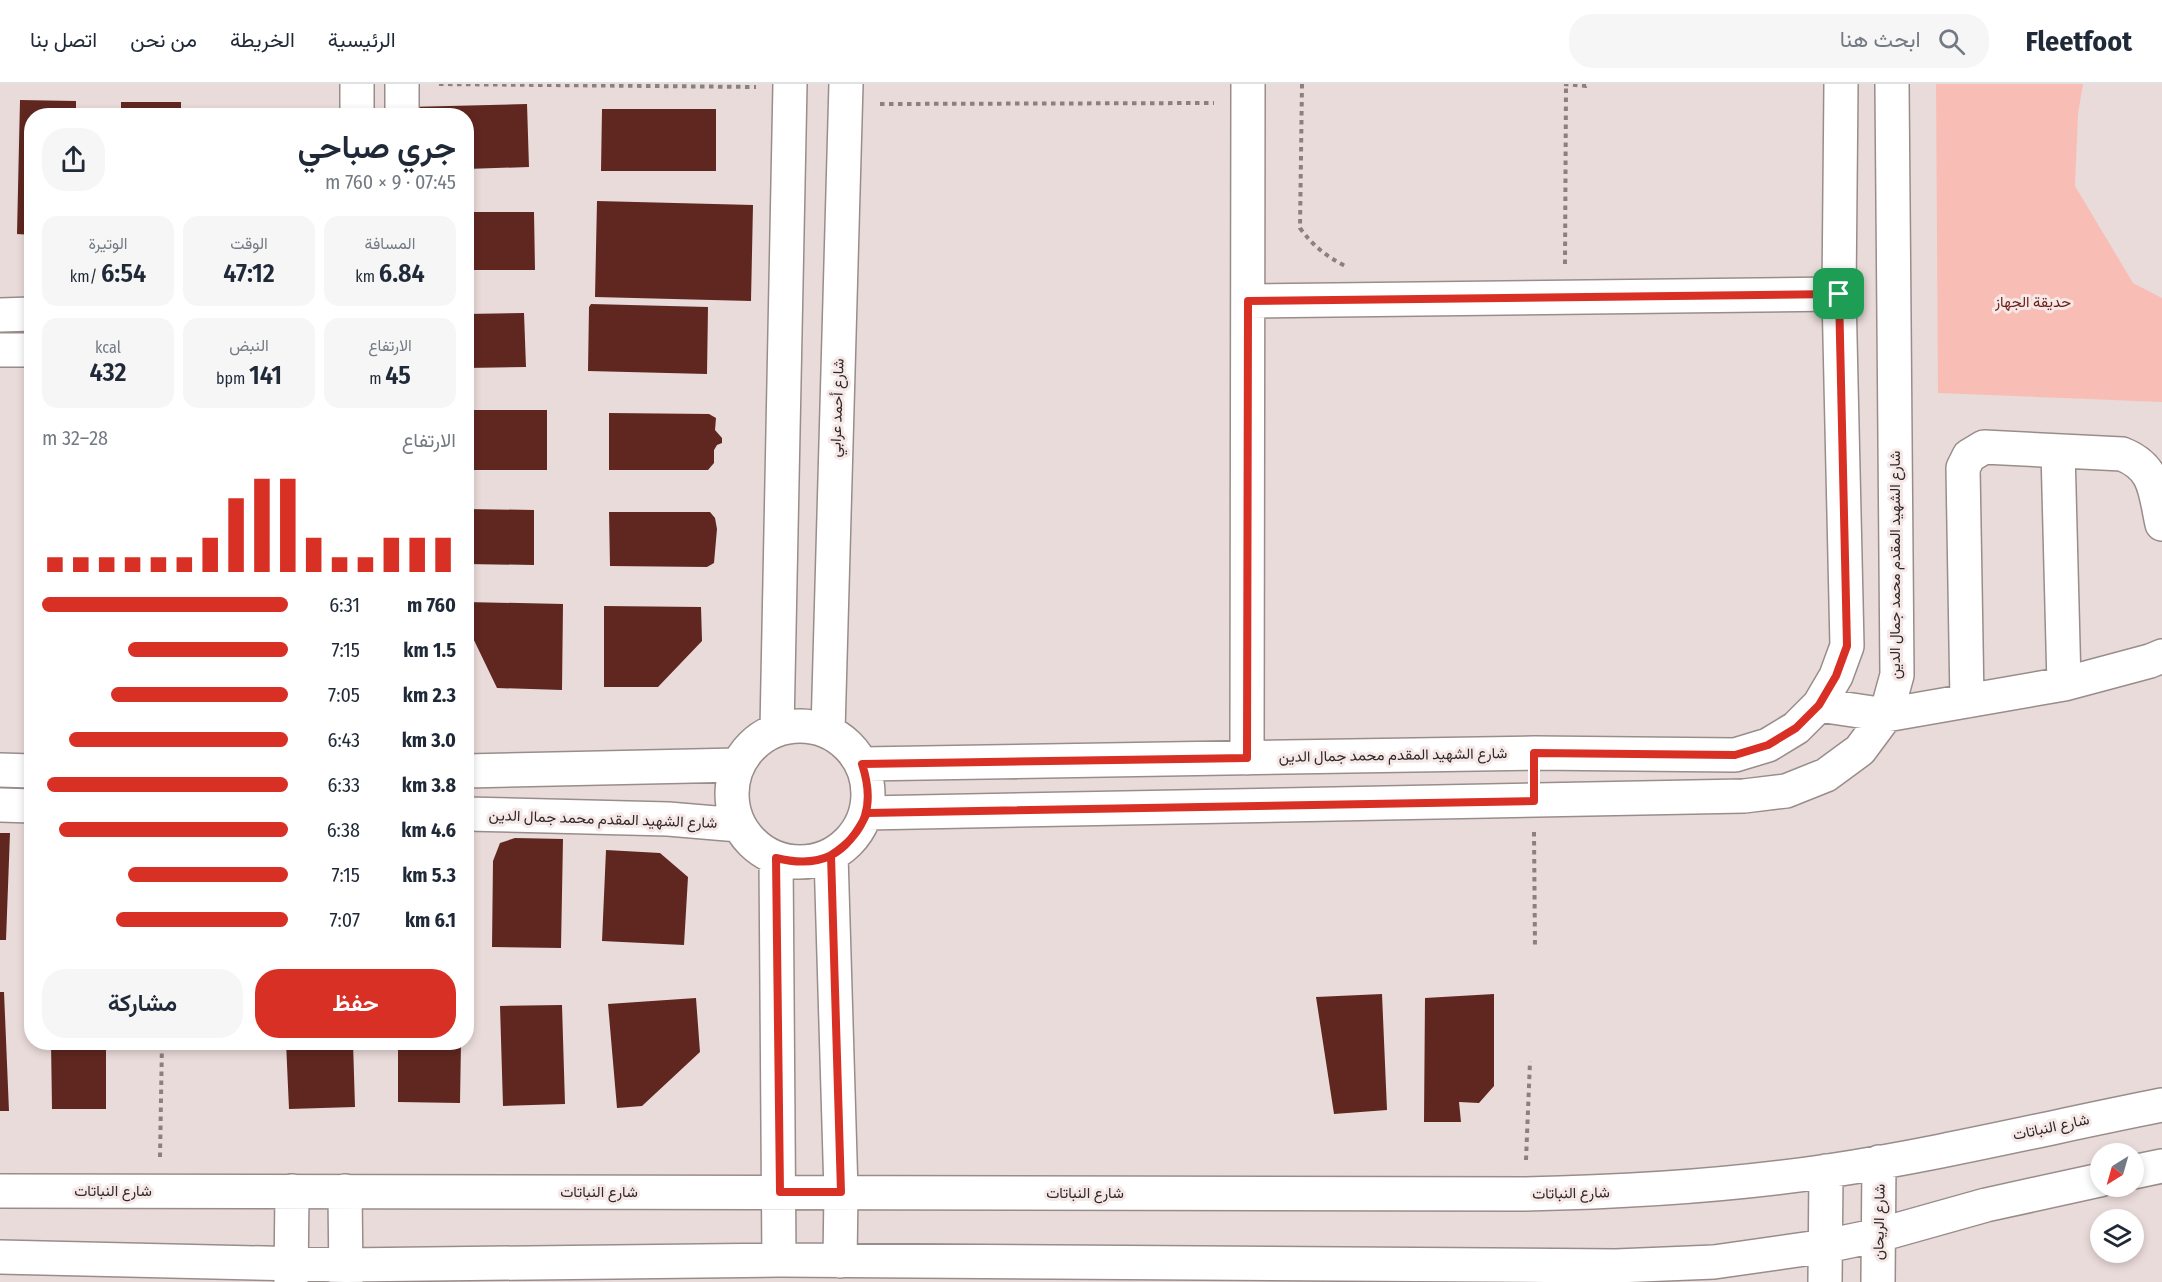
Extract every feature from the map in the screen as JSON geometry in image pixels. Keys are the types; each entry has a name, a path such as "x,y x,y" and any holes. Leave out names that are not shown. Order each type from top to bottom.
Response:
{"street":[{"path":"357,84 357,108"},
{"path":"402,84 402,108"},
{"name":"شارع الشهيد المقدم محمد جمال الدين","path":"862,764 1534,753 1735,755 1768,745 1796,728 1819,705 1836,676 1847,646 1839,294 1840,84"},
{"name":"شارع الشهيد المقدم محمد جمال الدين","path":"867,813 1744,796 1786,791 1826,775 1860,750 1886,716 1897,675 1892,84"},
{"path":"777,729 790,86"},
{"name":"شارع أحمد عرابي","path":"828,731 846,94"},
{"path":"1247,758 1248,94"},
{"path":"1248,301 1839,294"},
{"path":"0,315 24,314"},
{"path":"0,350 24,350"},
{"path":"1967,701 1963,468 1970,456 1984,447 2122,454 2134,458 2152,477 2162,524"},
{"path":"2058,451 2064,684"},
{"path":"1819,705 1886,716 2064,684 2150,662 2162,656"},
{"path":"812,726 828,731 848,745 862,764 869,797 867,813 859,830 847,845 831,855 813,861 794,862 776,858 761,850 739,825 733,805 732,784 738,765 748,749 761,737 777,729 812,726"},
{"path":"474,771 738,765"},
{"path":"0,770 24,771"},
{"path":"0,805 24,806"},
{"name":"شارع الشهيد المقدم محمد جمال الدين","path":"474,814 668,819 739,825"},
{"path":"831,855 841,1192 840,1261"},
{"path":"776,858 779,1260"},
{"name":"شارع النباتات","path":"0,1191 1525,1194 1615,1192 1704,1186 1826,1171 2162,1105"},
{"name":"شارع الريحان","path":"1878,1282 1879,1162"},
{"path":"2144,1170 2162,1166"},
{"path":"1825,1282 1826,1171"},
{"path":"0,1257 291,1273 779,1260 1616,1266 1714,1262 1826,1246 1986,1205 2090,1182"},
{"path":"291,1273 292,1191"},
{"path":"345,1191 346,1273"}],"path":[{"path":"439,84 790,86"},
{"path":"1302,84 1300,228 1312,244 1328,257 1345,266 1357,266"},
{"path":"1565,273 1565,84 1590,84"},
{"path":"846,94 1248,94"},
{"path":"1534,801 1535,948"},
{"path":"160,1191 162,1050"},
{"path":"1525,1194 1530,1061"}],"green space":[{"name":"حديقة الجهاز","path":"1936,84 2083,84 2078,114 2075,186 2133,283 2162,298 2162,402 1938,393"}],"building":[{"path":"20,100 76,101 76,108 24,108 24,234 17,234"},
{"path":"121,102 181,102 181,108 121,108"},
{"path":"527,104 529,167 474,169 474,108 408,107"},
{"path":"602,109 716,109 716,171 601,171"},
{"path":"597,201 753,205 751,301 595,297"},
{"path":"474,212 534,212 535,270 474,270"},
{"path":"591,304 708,307 707,374 588,371 589,307"},
{"path":"524,313 526,367 474,368 474,314"},
{"path":"474,410 547,410 547,470 474,470"},
{"path":"609,413 709,414 716,418 715,430 722,438 722,443 714,450 714,463 708,470 609,470"},
{"path":"474,509 534,510 534,565 474,564"},
{"path":"609,512 710,512 715,518 717,529 714,563 707,567 610,566"},
{"path":"474,602 563,604 562,690 497,688 474,640"},
{"path":"604,606 701,607 702,641 658,687 604,687"},
{"path":"0,833 10,833 6,940 0,940"},
{"path":"515,838 563,839 561,948 492,947 493,861 500,843"},
{"path":"606,850 660,853 688,877 684,945 602,941"},
{"path":"0,992 4,992 9,1111 0,1111"},
{"path":"1382,994 1387,1110 1334,1114 1316,997"},
{"path":"1494,994 1494,1086 1479,1103 1459,1102 1461,1122 1424,1122 1425,998"},
{"path":"696,998 700,1052 642,1106 617,1108 608,1004"},
{"path":"562,1005 565,1104 503,1106 500,1006"},
{"path":"51,1050 106,1050 106,1109 52,1109"},
{"path":"286,1050 353,1050 355,1107 289,1109"},
{"path":"398,1050 461,1050 460,1103 398,1102"}],"route":[{"path":"1839,294 1248,301 1247,758 862,764 869,797 867,813 859,830 847,845 831,855 841,1192 780,1192 776,858 794,862 813,861 831,855 847,845 859,830 867,813 1534,801 1534,753 1735,755 1768,745 1796,728 1819,705 1836,676 1847,646 1839,294"}]}
